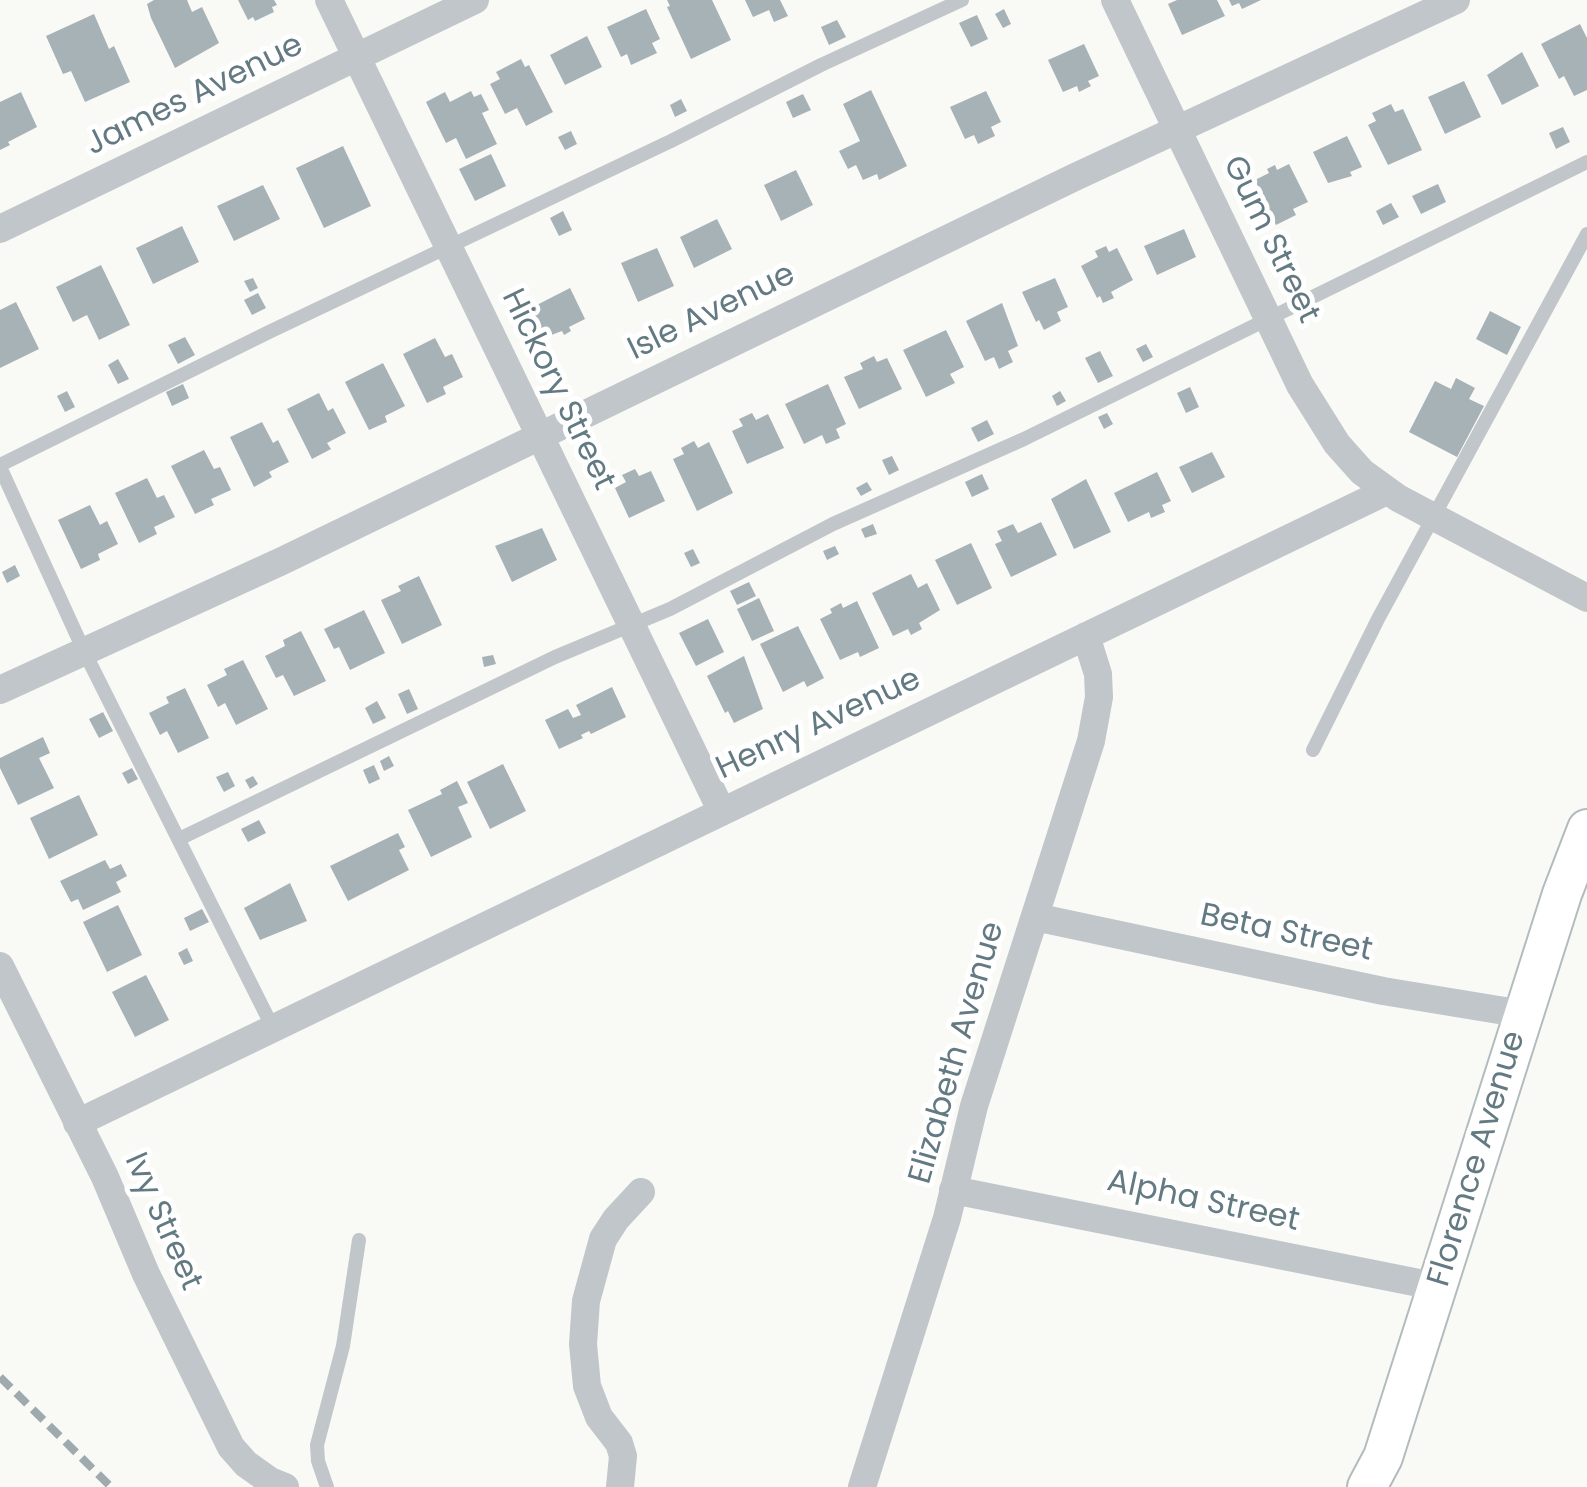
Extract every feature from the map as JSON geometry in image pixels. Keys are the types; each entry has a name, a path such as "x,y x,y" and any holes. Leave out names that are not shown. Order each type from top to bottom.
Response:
{"street":[{"name":"Hickory Street","path":"328,0 721,810"},
{"name":"James Avenue","path":"0,229 475,0"},
{"name":"Gum Street","path":"1115,0 1300,386 1337,444 1362,472 1387,491"},
{"name":"Isle Avenue","path":"0,690 282,561 540,434 1456,0"},
{"path":"1387,491 1587,598"},
{"name":"Henry Avenue","path":"77,1122 1387,491"},
{"name":"Elizabeth Avenue","path":"862,1487 953,1190 974,1106 1091,741 1099,697 1098,674 1086,636"},
{"name":"Florence Avenue","path":"1367,1487 1383,1456 1523,1014 1586,835"},
{"name":"Beta Street","path":"1035,917 1383,991 1523,1014"},
{"name":"Ivy Street","path":"0,966 104,1176 146,1274 230,1447 246,1464 284,1487"},
{"name":"Alpha Street","path":"953,1190 1439,1287"},
{"path":"620,1487 623,1456 619,1443 599,1417 587,1386 583,1344 586,1301 603,1239 641,1192"}],"lane":[{"path":"273,1028 84,651 0,466 768,90 962,0"},
{"path":"179,839 555,658 670,609 833,524 1024,439 1587,162"},
{"path":"1314,750 1378,620 1587,234"},
{"path":"326,1487 317,1445 343,1346 358,1240"}],"building":[{"path":"154,0 187,0 192,12 202,7 219,43 175,68 151,18 147,4"},
{"path":"238,0 274,0 277,5 272,7 274,12 255,21 253,17 248,20"},
{"path":"667,0 712,0 731,40 691,59"},
{"path":"745,0 780,0 788,16 774,22 769,10 753,17"},
{"path":"1177,0 1217,0 1225,16 1182,35 1168,4"},
{"path":"1229,0 1261,0 1242,9 1239,3 1232,6"},
{"path":"646,9 660,39 652,43 657,53 631,65 627,54 621,57 607,27"},
{"path":"1004,9 1011,24 1003,28 995,14"},
{"path":"94,14 109,49 114,46 130,82 85,102 71,71 63,74 46,36"},
{"path":"977,15 988,39 971,47 959,23"},
{"path":"837,20 846,37 829,45 821,27"},
{"path":"1580,24 1587,38 1587,90 1574,96 1564,76 1559,79 1541,44"},
{"path":"587,36 602,67 565,85 550,55"},
{"path":"1084,44 1099,76 1079,92 1077,86 1063,92 1048,60"},
{"path":"1522,52 1539,86 1502,105 1487,75"},
{"path":"521,59 525,67 529,65 553,112 526,126 517,108 505,114 490,84 500,79 496,72"},
{"path":"1464,81 1481,117 1445,134 1428,97"},
{"path":"871,90 907,166 879,180 877,174 863,180 856,165 848,169 839,151 860,141 843,104"},
{"path":"471,91 474,97 481,94 489,110 482,113 497,144 466,159 456,138 446,143 426,102 445,92 450,102"},
{"path":"986,91 1001,122 991,127 995,136 978,144 974,135 965,139 950,107"},
{"path":"21,92 37,127 0,150 0,102"},
{"path":"803,94 811,110 793,118 786,102"},
{"path":"681,99 687,111 675,117 670,105"},
{"path":"1391,104 1395,112 1403,109 1422,150 1388,165 1368,125 1376,121 1372,113"},
{"path":"1563,127 1570,142 1556,149 1549,133"},
{"path":"571,131 577,144 565,150 558,137"},
{"path":"1347,136 1362,167 1350,172 1352,176 1328,183 1313,152"},
{"path":"343,146 371,206 324,228 296,168"},
{"path":"491,154 506,186 475,201 459,169"},
{"path":"1289,164 1308,202 1293,209 1296,215 1276,225 1255,180 1275,165 1277,170"},
{"path":"796,170 813,205 781,221 764,185"},
{"path":"1438,184 1446,202 1421,214 1412,196"},
{"path":"263,185 280,219 234,241 217,206"},
{"path":"1391,203 1399,217 1383,225 1376,211"},
{"path":"563,211 572,230 559,236 550,218"},
{"path":"717,219 732,249 694,268 680,237"},
{"path":"182,226 199,262 153,284 136,248"},
{"path":"1184,229 1196,257 1157,275 1144,246"},
{"path":"1106,246 1109,252 1117,248 1133,280 1111,292 1114,298 1103,303 1081,266 1098,257 1095,251"},
{"path":"657,248 674,286 638,302 621,263"},
{"path":"101,265 130,325 99,340 87,315 73,322 56,287"},
{"path":"253,278 258,288 250,292 244,281"},
{"path":"1055,278 1068,307 1057,312 1061,321 1044,330 1022,292"},
{"path":"570,288 585,319 569,327 571,331 564,335 562,331 538,340 530,324 537,321 531,308"},
{"path":"258,293 266,308 252,315 244,300"},
{"path":"16,302 39,349 0,368 0,310"},
{"path":"1002,303 1018,346 1008,351 1013,362 999,369 994,357 985,361 966,321"},
{"path":"1490,311 1521,327 1507,355 1476,339"},
{"path":"946,330 964,367 950,374 955,383 926,397 903,350"},
{"path":"185,337 195,355 178,364 168,345"},
{"path":"435,338 445,357 452,354 463,377 443,387 446,394 427,403 403,354"},
{"path":"1146,344 1153,357 1143,362 1136,349"},
{"path":"1100,351 1113,376 1098,383 1085,358"},
{"path":"874,356 877,362 887,358 902,389 859,409 844,377 863,369 860,363"},
{"path":"118,359 129,379 118,384 108,365"},
{"path":"383,363 405,406 385,416 387,422 369,430 345,382"},
{"path":"1456,378 1475,388 1469,399 1484,406 1457,457 1409,432 1435,381 1451,389"},
{"path":"183,384 189,398 172,406 166,392"},
{"path":"828,384 846,424 836,429 840,438 826,444 822,435 804,444 785,404"},
{"path":"1190,387 1199,407 1186,413 1177,393"},
{"path":"67,391 75,407 65,412 57,396"},
{"path":"1060,391 1066,401 1057,406 1052,396"},
{"path":"319,393 328,411 333,408 346,433 327,443 331,449 312,459 287,409"},
{"path":"752,413 756,420 768,414 784,448 747,464 732,431 743,426 739,419"},
{"path":"1107,413 1113,424 1104,429 1098,417"},
{"path":"987,420 994,434 978,442 971,428"},
{"path":"262,422 273,443 278,440 289,462 269,472 272,477 254,487 230,437"},
{"path":"694,441 698,448 709,442 733,493 697,511 673,459 684,454 681,448"},
{"path":"204,450 214,469 220,467 231,490 211,499 214,505 195,514 171,466"},
{"path":"1212,452 1225,477 1192,493 1179,467"},
{"path":"892,456 899,470 889,475 882,460"},
{"path":"635,469 639,476 651,471 665,501 629,518 615,488 626,482 622,475"},
{"path":"1157,472 1171,501 1162,505 1165,512 1151,518 1149,512 1128,522 1114,493"},
{"path":"982,474 989,489 972,497 965,482"},
{"path":"147,478 157,498 164,495 175,517 154,527 157,534 139,543 115,493"},
{"path":"1086,479 1111,532 1074,549 1051,499"},
{"path":"867,482 872,490 861,496 856,488"},
{"path":"90,505 100,525 107,521 118,544 98,554 100,560 81,569 58,520"},
{"path":"1041,522 1057,555 1011,577 995,544 1002,541 997,531 1013,524 1018,533"},
{"path":"873,524 877,534 865,538 861,529"},
{"path":"542,528 557,560 512,582 495,546"},
{"path":"971,543 992,588 957,605 935,560"},
{"path":"835,546 839,554 827,560 823,551"},
{"path":"693,549 700,563 691,567 684,553"},
{"path":"15,565 20,576 7,583 2,572"},
{"path":"911,574 918,588 927,583 940,610 919,623 922,629 911,635 908,629 893,636 872,593"},
{"path":"419,576 442,625 402,644 381,600 401,591 398,586"},
{"path":"749,582 756,596 737,605 730,591"},
{"path":"759,598 774,631 752,641 737,609"},
{"path":"857,601 879,648 860,657 858,652 840,660 820,619 841,603 843,608"},
{"path":"364,610 385,653 350,670 339,647 334,649 324,629"},
{"path":"708,619 724,652 696,666 679,633"},
{"path":"798,626 824,678 807,687 804,681 783,692 760,644"},
{"path":"301,631 326,681 294,696 283,675 276,678 265,656 285,646 283,640"},
{"path":"493,655 496,664 484,667 482,657"},
{"path":"744,656 763,709 734,723 707,676"},
{"path":"243,660 268,709 236,725 225,703 218,707 207,685 227,675 224,669"},
{"path":"612,687 626,717 591,734 589,731 559,749 545,720 568,709 573,718 581,715 576,705"},
{"path":"185,688 209,738 178,753 167,731 160,735 149,713 169,703 166,697"},
{"path":"409,689 418,709 407,714 398,694"},
{"path":"377,701 386,718 373,724 365,708"},
{"path":"103,712 113,731 99,738 89,719"},
{"path":"43,737 50,753 39,758 54,788 18,805 0,768 0,758"},
{"path":"389,756 394,766 384,771 380,761"},
{"path":"503,764 526,811 490,829 467,782"},
{"path":"374,765 380,779 369,784 363,770"},
{"path":"132,768 138,779 128,784 122,773"},
{"path":"228,772 235,786 224,792 216,777"},
{"path":"253,776 258,784 250,789 245,780"},
{"path":"457,781 468,803 458,807 472,837 431,857 408,810 442,794 440,790"},
{"path":"79,795 98,835 49,859 30,818"},
{"path":"259,820 266,833 248,842 241,829"},
{"path":"398,833 405,847 399,850 409,870 348,901 330,866"},
{"path":"105,860 110,869 121,864 127,876 116,882 121,892 83,910 78,899 71,902 60,881"},
{"path":"290,883 307,921 260,940 244,908"},
{"path":"118,905 142,955 107,972 83,922"},
{"path":"202,909 209,922 190,931 184,918"},
{"path":"187,948 193,961 184,965 178,953"},
{"path":"146,975 169,1020 135,1037 112,992"}],"railway":[{"path":"0,1377 111,1487"}]}
